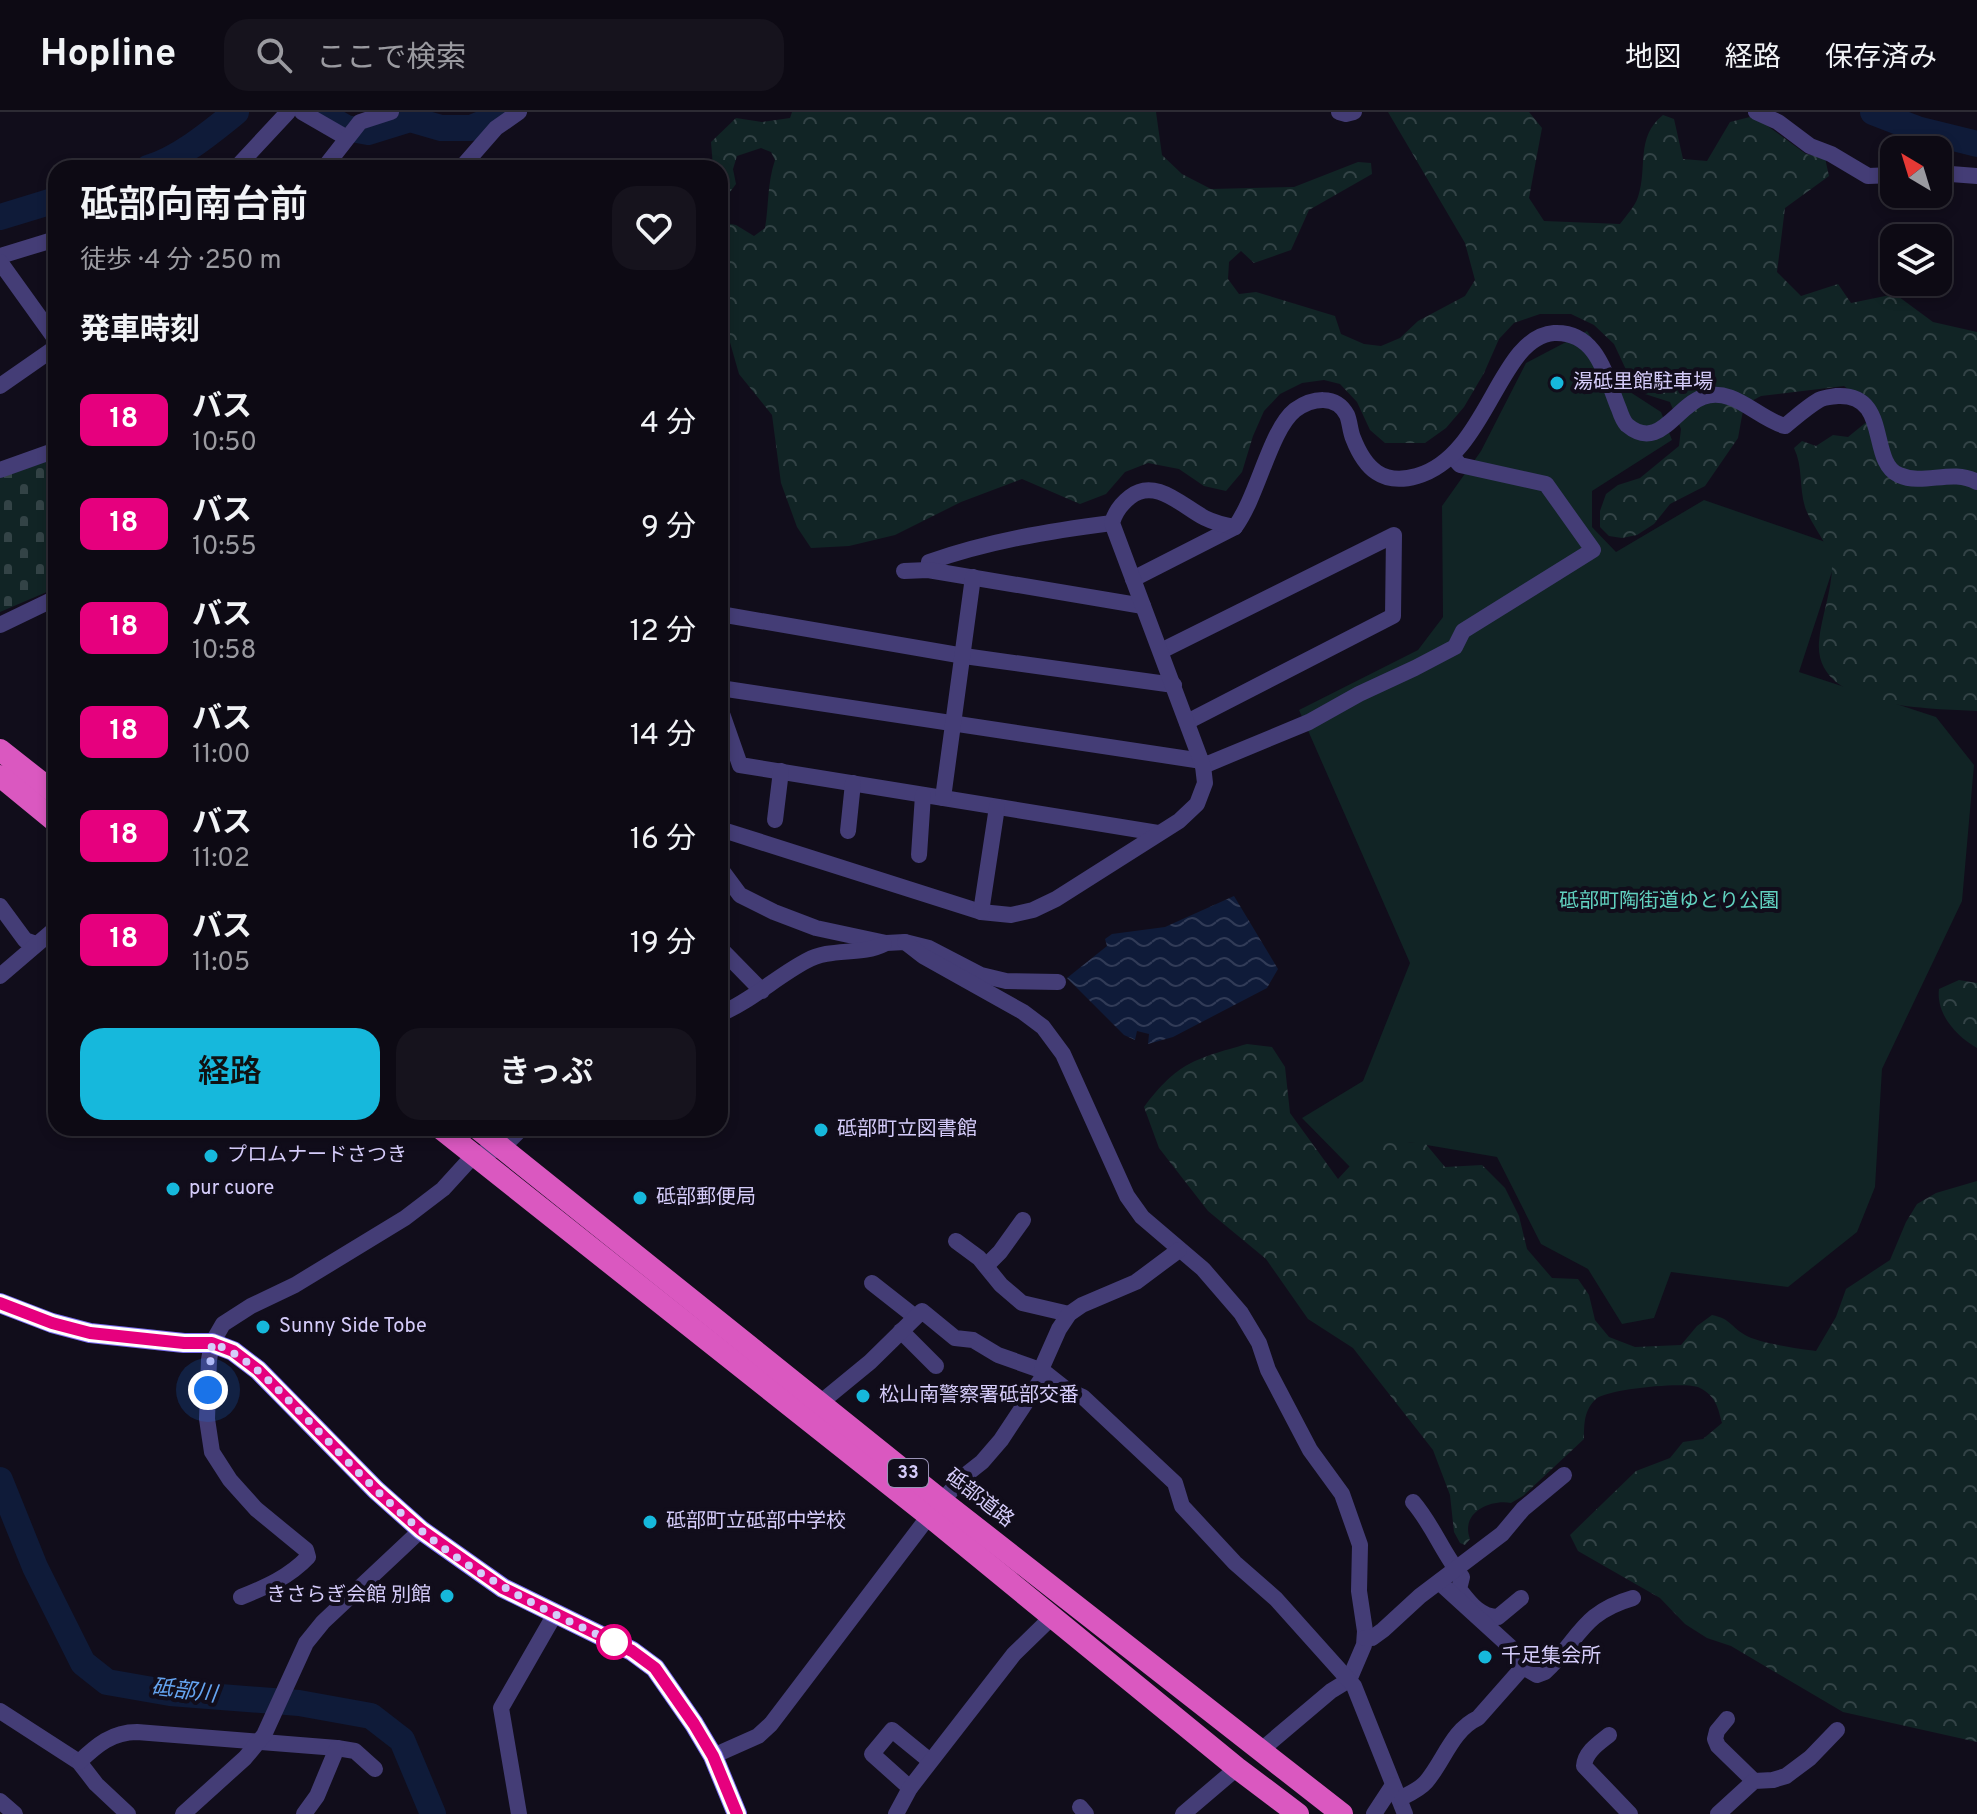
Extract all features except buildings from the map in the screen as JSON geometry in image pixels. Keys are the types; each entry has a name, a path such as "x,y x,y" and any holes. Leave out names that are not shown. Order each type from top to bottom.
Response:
{"highway":[{"path":"0,750 48,788"},
{"path":"0,776 48,815"},
{"name":"砥部道路","path":"450,1136 1342,1814"},
{"name":"砥部道路","path":"487,1136 820,1403 1052,1617 1298,1814"}],"main road":[{"path":"0,1303 52,1323 90,1333 212,1343 233,1351 258,1370 376,1490 421,1530 503,1588 632,1651 655,1668 713,1756 737,1814"}],"street":[{"path":"243,160 288,112"},
{"path":"302,112 352,132"},
{"path":"330,160 352,132 391,112"},
{"path":"468,160 496,128 519,112"},
{"path":"1339,112 1354,112"},
{"path":"1756,112 1778,122 1810,146 1831,154 1868,176 1880,176"},
{"path":"1952,174 1977,176"},
{"path":"0,256 48,241"},
{"path":"0,262 48,329"},
{"path":"1133,579 1235,527 1248,511 1286,418 1303,405 1321,399 1338,403 1347,416 1353,439 1367,465 1381,477 1400,480 1419,476 1452,456 1469,436 1500,387 1511,361 1527,344 1552,333 1574,336 1591,347 1603,365 1624,423 1642,434 1655,433 1702,397 1721,394 1739,401 1773,423 1785,426 1822,398 1842,396 1855,399 1869,411 1877,425 1885,463 1896,474 1911,479 1967,477 1977,482"},
{"path":"0,385 48,352"},
{"path":"0,470 48,453"},
{"path":"728,689 1202,763 1309,722 1455,647 1463,631 1593,550 1546,484 1460,465 1452,456"},
{"path":"728,832 981,912 1011,915 1033,910 1056,899 1179,821 1197,804 1205,783 1202,763 1112,523 1114,514 1135,493 1149,489 1164,493 1217,523 1235,527"},
{"path":"928,570 929,562 965,549 1030,534 1112,523"},
{"path":"1161,651 1394,535 1393,616 1187,722"},
{"path":"904,571 928,570 1143,606"},
{"path":"943,798 973,577"},
{"path":"0,625 48,602"},
{"path":"728,615 964,656 1174,685"},
{"path":"728,731 740,765 1158,833"},
{"path":"775,820 781,771"},
{"path":"848,831 853,783"},
{"path":"919,855 923,795"},
{"path":"981,912 997,807"},
{"path":"728,879 740,895 816,928 886,943 905,942 929,948 981,975 1006,981 1058,982"},
{"path":"0,906 25,940 36,944"},
{"path":"0,976 48,934"},
{"path":"905,942 923,956 1023,1012 1043,1027 1063,1054 1073,1083 1127,1196 1142,1217 1203,1269 1241,1313 1259,1343 1268,1370 1310,1450 1342,1494 1360,1545 1359,1591 1365,1638 1349,1680 1331,1691 1260,1751"},
{"path":"728,1010 762,991 805,961 823,954 874,950 886,943"},
{"path":"728,956 762,991"},
{"path":"241,1597 271,1585 296,1570 308,1557 306,1550 256,1509 230,1480 212,1452 207,1419 209,1360 212,1343 223,1324 251,1306 295,1285 405,1218 443,1189 474,1155 502,1148 514,1136"},
{"path":"986,1266 1023,1220"},
{"path":"956,1241 1022,1303 1069,1314"},
{"path":"713,1756 758,1736 771,1724 936,1508 1001,1440 1042,1378 1059,1329 1069,1314 1136,1282 1179,1250"},
{"path":"872,1283 914,1316"},
{"path":"820,1403 870,1362 922,1311 955,1338 973,1340 998,1355 1043,1371 1099,1411 1175,1483 1182,1506 1235,1563 1276,1599 1354,1686 1399,1799"},
{"path":"901,1331 936,1366"},
{"path":"1365,1638 1372,1638 1383,1630 1502,1534 1523,1509 1564,1475"},
{"path":"1413,1502 1462,1577 1459,1589 1472,1605 1487,1617 1498,1617 1521,1598"},
{"path":"183,1814 245,1758 261,1738 306,1643 323,1622 421,1530"},
{"path":"1439,1582 1518,1654 1523,1667 1537,1675 1545,1672 1596,1614 1610,1605 1633,1598"},
{"path":"519,1814 501,1708 555,1614"},
{"path":"896,1814 910,1788 1014,1654 1052,1617"},
{"path":"1374,1814 1414,1792 1426,1781 1468,1723 1478,1718 1523,1667"},
{"path":"0,1711 79,1762 96,1784 128,1814"},
{"path":"1727,1719 1717,1731 1715,1739 1718,1746 1754,1781"},
{"path":"910,1788 872,1754 892,1730 930,1761"},
{"path":"1718,1814 1754,1781 1786,1776 1810,1758 1837,1730"},
{"path":"79,1762 97,1745 125,1732 261,1738 337,1748 355,1751 375,1769"},
{"path":"1609,1735 1591,1750 1584,1760 1584,1766 1630,1814"},
{"path":"304,1814 317,1796 337,1748"},
{"path":"1183,1814 1237,1768"},
{"path":"0,1801 15,1814"}],"green space":[{"path":"792,112 1156,112 1162,155 1182,174 1211,189 1294,187 1358,162 1371,163 1372,174 1309,210 1291,250 1254,263 1241,251 1229,262 1228,279 1239,294 1256,292 1335,316 1341,334 1364,344 1381,346 1400,338 1418,321 1465,296 1475,280 1465,243 1388,112 1529,112 1542,128 1529,198 1544,221 1620,224 1638,197 1645,143 1654,124 1663,115 1674,119 1683,159 1707,161 1730,122 1754,116 1806,154 1825,158 1829,176 1785,208 1777,272 1801,296 1838,284 1851,303 1898,296 1933,322 1977,332 1977,711 1933,709 1879,701 1855,693 1835,681 1823,664 1819,642 1832,562 1805,507 1794,448 1802,441 1816,446 1833,435 1848,437 1869,420 1859,397 1844,386 1761,396 1744,405 1738,438 1705,486 1670,504 1654,524 1637,535 1622,538 1609,536 1600,527 1600,511 1606,494 1618,485 1640,478 1679,446 1681,429 1670,402 1645,394 1629,376 1614,344 1594,325 1571,314 1540,314 1514,323 1499,339 1464,407 1446,428 1425,443 1385,443 1370,430 1357,402 1340,384 1324,380 1302,383 1280,394 1264,411 1242,472 1226,491 1204,486 1179,469 1148,463 1125,472 1106,494 1080,504 1022,479 961,502 895,535 849,546 811,548 797,527 781,483 772,415 739,374 728,331 728,224 754,236 765,228 775,160 771,152 761,148 737,156 733,169 736,184 730,192 728,160 712,160 711,142 736,118 762,122 790,118"},
{"name":"砥部町陶街道ゆとり公園","path":"1587,331 1624,388 1661,412 1672,440 1592,491 1592,527 1616,552 1704,500 1840,547 1799,672 1936,717 1974,765 1962,901 1882,1069 1875,1187 1857,1232 1788,1287 1671,1272 1654,1318 1622,1324 1588,1269 1541,1244 1497,1157 1409,1142 1350,1167 1302,1118 1363,1081 1410,963 1299,710 1418,650 1443,617 1442,506 1481,451 1526,363"},
{"path":"48,458 48,591 0,612 0,474"},
{"path":"1959,980 1977,983 1977,1048 1955,1031 1941,1007 1939,989"},
{"path":"1247,1044 1272,1047 1285,1067 1290,1113 1338,1179 1361,1154 1387,1141 1425,1143 1445,1167 1482,1165 1505,1188 1519,1216 1527,1249 1552,1278 1578,1279 1589,1295 1595,1320 1609,1337 1635,1347 1681,1345 1697,1326 1712,1315 1727,1321 1751,1338 1816,1351 1836,1317 1846,1289 1890,1260 1917,1204 1936,1193 1977,1181 1977,1742 1843,1712 1731,1646 1707,1638 1685,1624 1660,1598 1578,1551 1570,1535 1636,1471 1670,1458 1683,1442 1703,1439 1722,1423 1713,1399 1700,1388 1680,1385 1648,1387 1615,1392 1596,1399 1587,1413 1584,1439 1523,1496 1511,1503 1486,1506 1473,1515 1468,1530 1470,1539 1465,1545 1460,1543 1454,1532 1450,1495 1433,1450 1353,1348 1308,1319 1266,1259 1208,1211 1159,1148 1144,1107 1156,1092 1189,1064"}],"water":[{"path":"1234,896 1278,969 1267,988 1173,1037 1148,1044 1149,1034 1137,1031 1135,1040 1124,1035 1067,978 1107,946 1105,939 1112,934 1165,927"}],"waterway":[{"path":"167,160 236,112"},
{"path":"319,112 346,128 368,132 410,119 441,128 471,128 498,117 502,112"},
{"path":"1873,112 1917,129 1977,144"},
{"path":"0,217 48,202"},
{"name":"砥部川","path":"0,1480 35,1567 83,1663 107,1682 170,1693 299,1703 371,1716 402,1740 433,1814"}],"bus line":[{"name":"18","path":"0,1303 52,1323 90,1333 212,1343 233,1351 258,1370 376,1490 421,1530 503,1588 632,1651 655,1668 713,1756 737,1814"}],"place":[{"name":"湯砥里館駐車場","path":"1557,383"},
{"name":"砥部町立図書館","path":"821,1130"},
{"name":"プロムナードさつき","path":"211,1156"},
{"name":"pur cuore","path":"173,1189"},
{"name":"砥部郵便局","path":"640,1198"},
{"name":"Sunny Side Tobe","path":"263,1327"},
{"name":"松山南警察署砥部交番","path":"863,1396"},
{"name":"砥部町立砥部中学校","path":"650,1522"},
{"name":"きさらぎ会館 別館","path":"447,1596"},
{"name":"千足集会所","path":"1485,1657"}],"route":[{"path":"208,1390 212,1343 233,1351 258,1370 376,1490 421,1530 503,1588 614,1642"}]}
